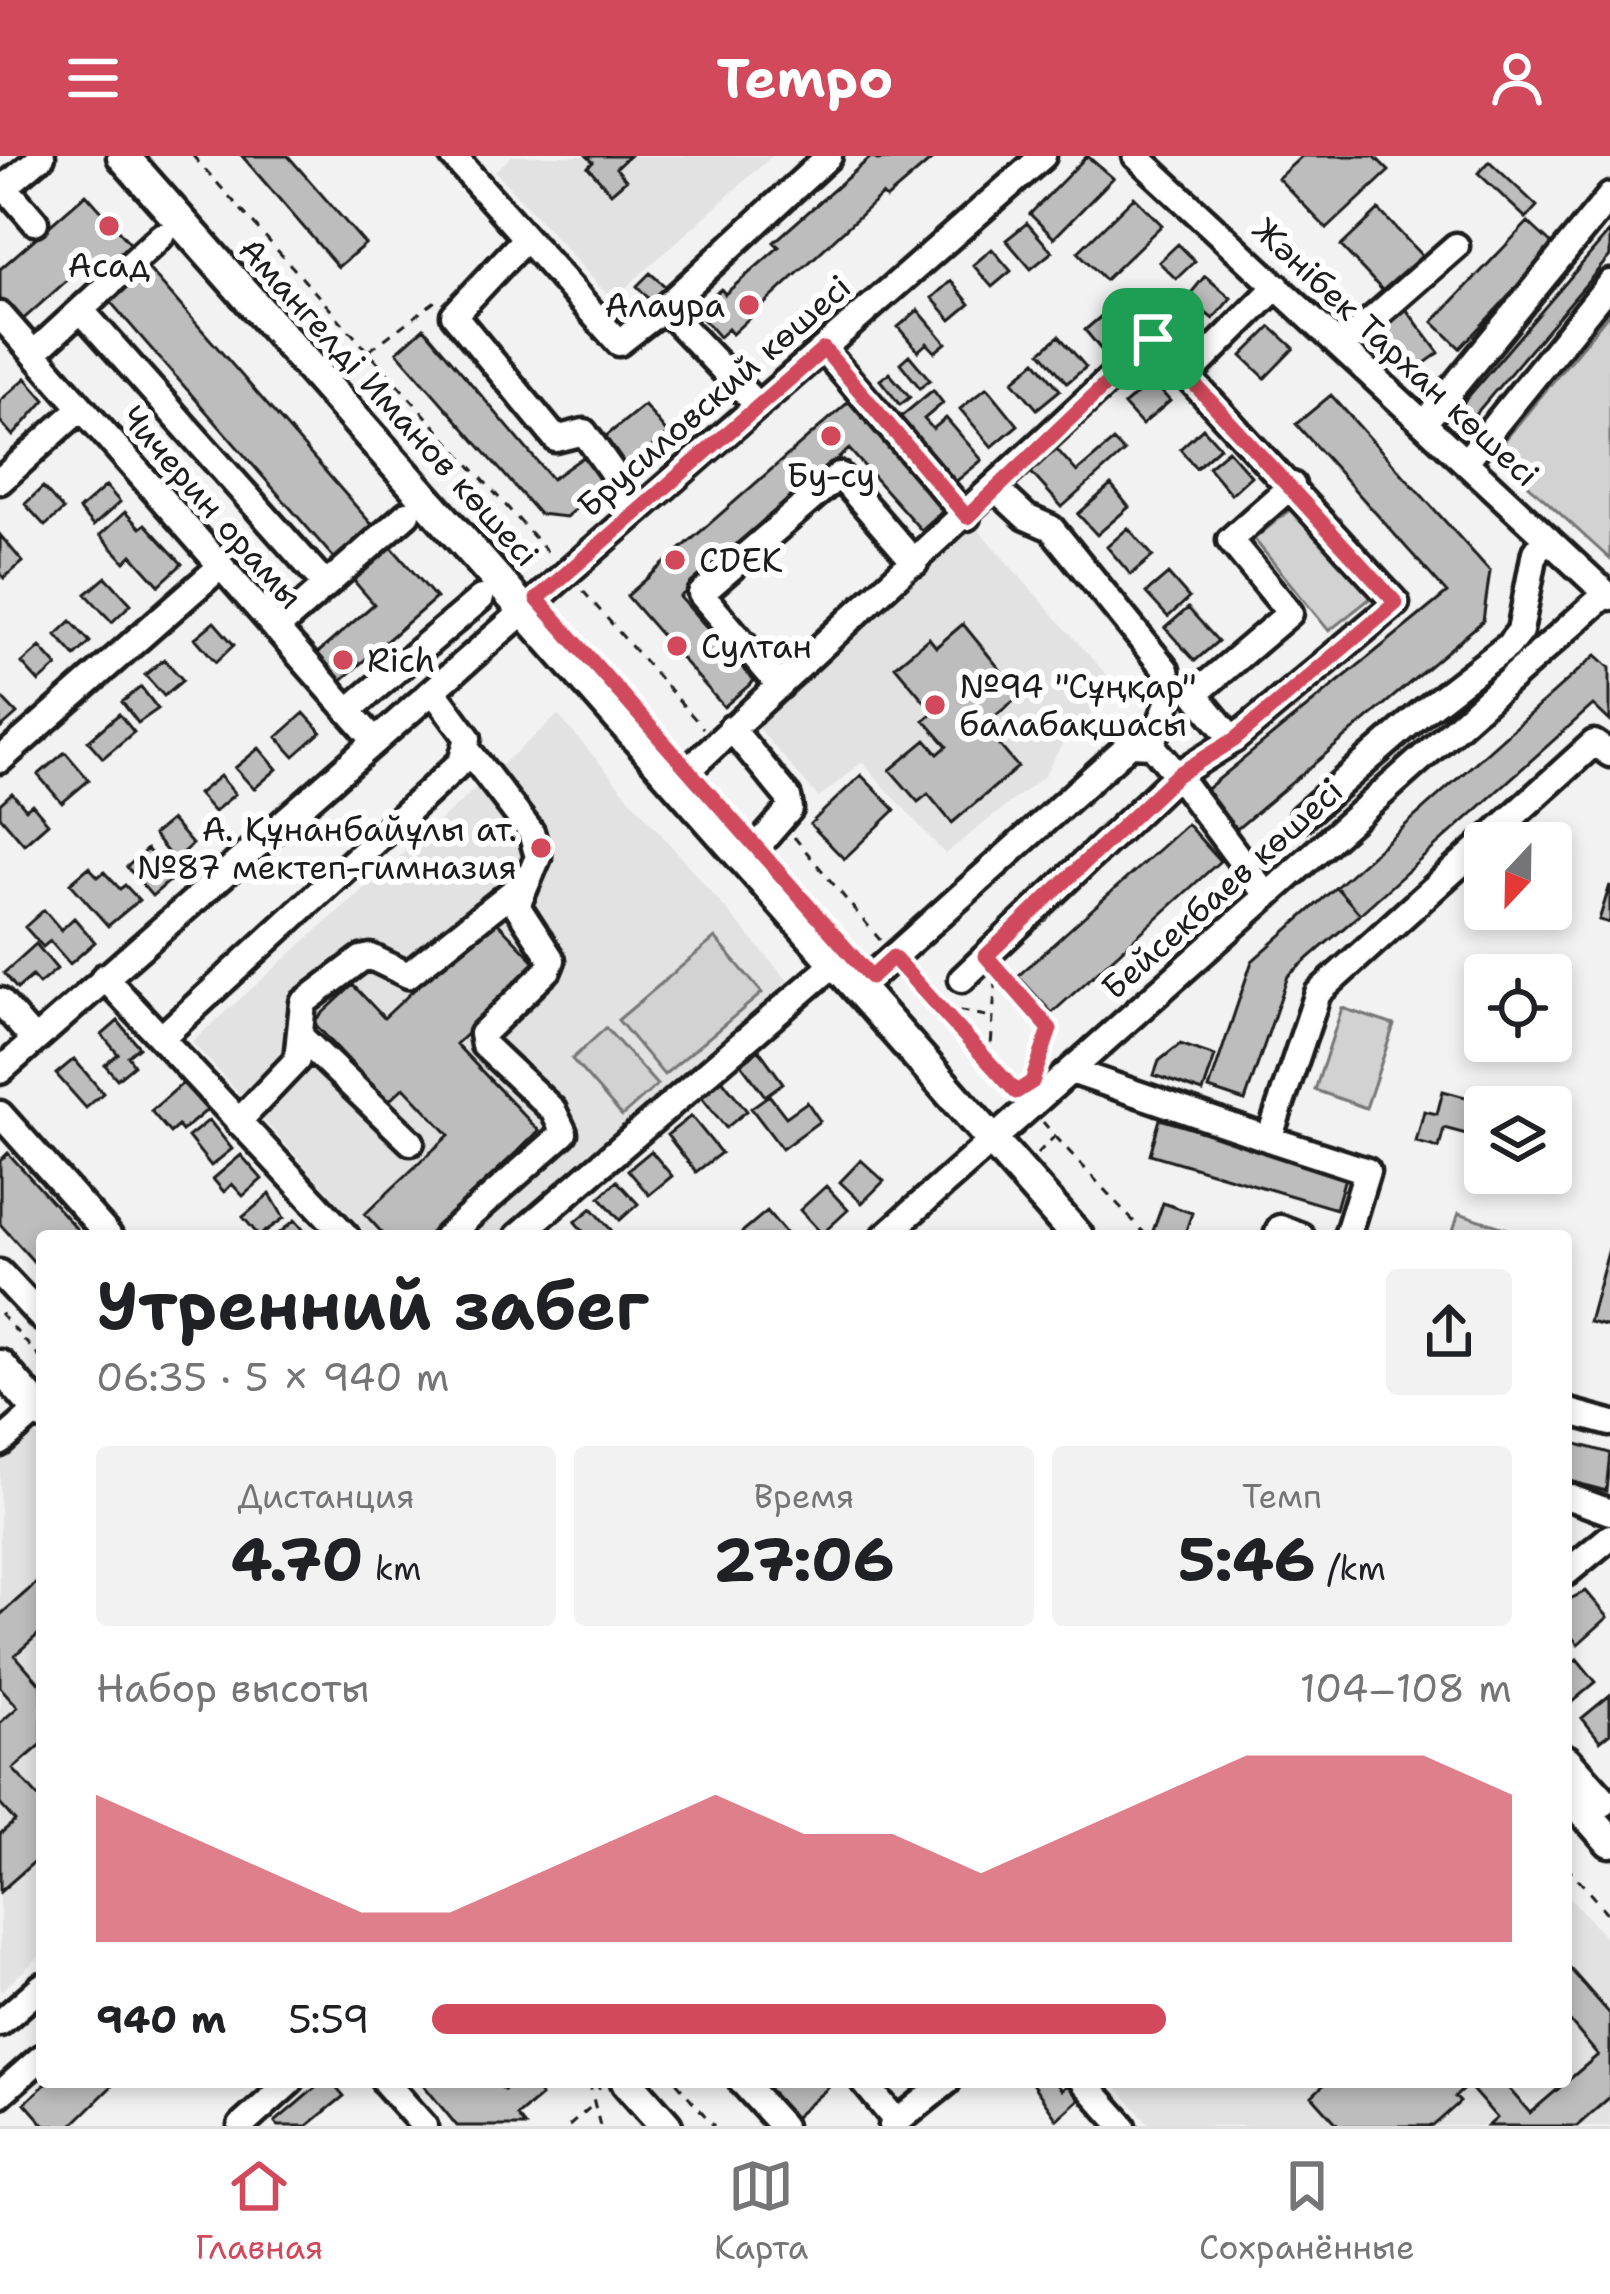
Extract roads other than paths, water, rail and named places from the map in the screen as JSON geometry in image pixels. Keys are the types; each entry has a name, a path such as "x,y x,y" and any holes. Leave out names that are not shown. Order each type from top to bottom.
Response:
{"main road":[{"name":"Амангелді Иманов көшесі","path":"123,156 756,848 882,967 999,1135 1072,1230"},
{"name":"Амангелді Иманов көшесі","path":"150,156 834,964 1093,1230"},
{"path":"0,1366 36,1407"},
{"path":"1572,1768 1610,1810"},
{"path":"1572,1798 1610,1841"},
{"path":"632,2088 666,2126"}],"street":[{"path":"35,222 2,189 41,156"},
{"path":"453,156 619,344 829,156"},
{"name":"Брусиловский көшесі","path":"0,1071 1042,156"},
{"name":"Жәнібек Тархан көшесі","path":"1136,156 1608,596"},
{"path":"1424,423 1610,196"},
{"path":"34,353 161,236"},
{"path":"525,239 454,315 556,440 584,432 639,510"},
{"path":"1342,346 1456,246"},
{"path":"1466,461 1610,284"},
{"path":"1187,376 1277,286"},
{"path":"664,308 758,406"},
{"path":"81,310 326,585"},
{"name":"Чичерин орамы","path":"0,316 375,741"},
{"path":"688,770 967,517 1153,339 1396,603 1234,740 1177,775 962,979"},
{"path":"824,349 967,517"},
{"path":"0,481 81,408"},
{"path":"780,686 701,594 839,475 915,563"},
{"path":"1234,740 1195,694 1290,613 1230,540 1292,485"},
{"path":"996,489 1013,508 1052,528 1166,670 1171,695 1152,746"},
{"path":"276,629 407,514"},
{"path":"1302,817 1425,710 1508,646 1520,631 1535,552 1548,539"},
{"path":"0,760 221,566"},
{"name":"Бейсекбаев көшесі","path":"892,1230 1608,596"},
{"path":"348,711 481,598"},
{"path":"433,691 464,731 467,749 532,832 538,857 517,906 547,945 548,970 482,1034 484,1045 553,1110 564,1133 454,1230"},
{"path":"724,736 788,797 790,809 756,848"},
{"path":"1269,1139 1318,993 1594,742 1610,754"},
{"path":"882,967 1130,744 1152,746 1267,896"},
{"path":"160,1038 461,762 467,749"},
{"path":"238,1122 298,1060 304,1003 362,959 371,957 408,975 526,881"},
{"path":"525,1230 834,964"},
{"path":"104,977 340,1230"},
{"path":"0,1001 34,1040"},
{"path":"301,1037 411,1142"},
{"path":"1074,1072 1367,1171 1349,1230"},
{"path":"0,1114 104,1230"},
{"path":"0,1273 36,1312"},
{"path":"1572,1413 1610,1423"},
{"path":"0,1443 36,1415"},
{"path":"1572,1498 1610,1512"},
{"path":"1572,1568 1610,1537"},
{"path":"0,2023 36,1991"},
{"path":"0,2094 36,2062"},
{"path":"242,2126 283,2088"},
{"path":"390,2088 424,2126"},
{"path":"747,2088 782,2126"},
{"path":"868,2088 894,2124 939,2088"},
{"path":"1089,2088 1123,2126"}],"place":[{"name":"Асад","path":"109,226"},
{"name":"Алаура","path":"749,305"},
{"name":"Бу-су","path":"831,436"},
{"name":"CDEK","path":"675,560"},
{"name":"Султан","path":"677,646"},
{"name":"Rich","path":"343,660"},
{"name":"№94 \"Сұңқар\" балабақшасы","path":"935,705"},
{"name":"А. Құнанбайұлы ат. №87 мектеп-гимназия","path":"541,848"}]}
